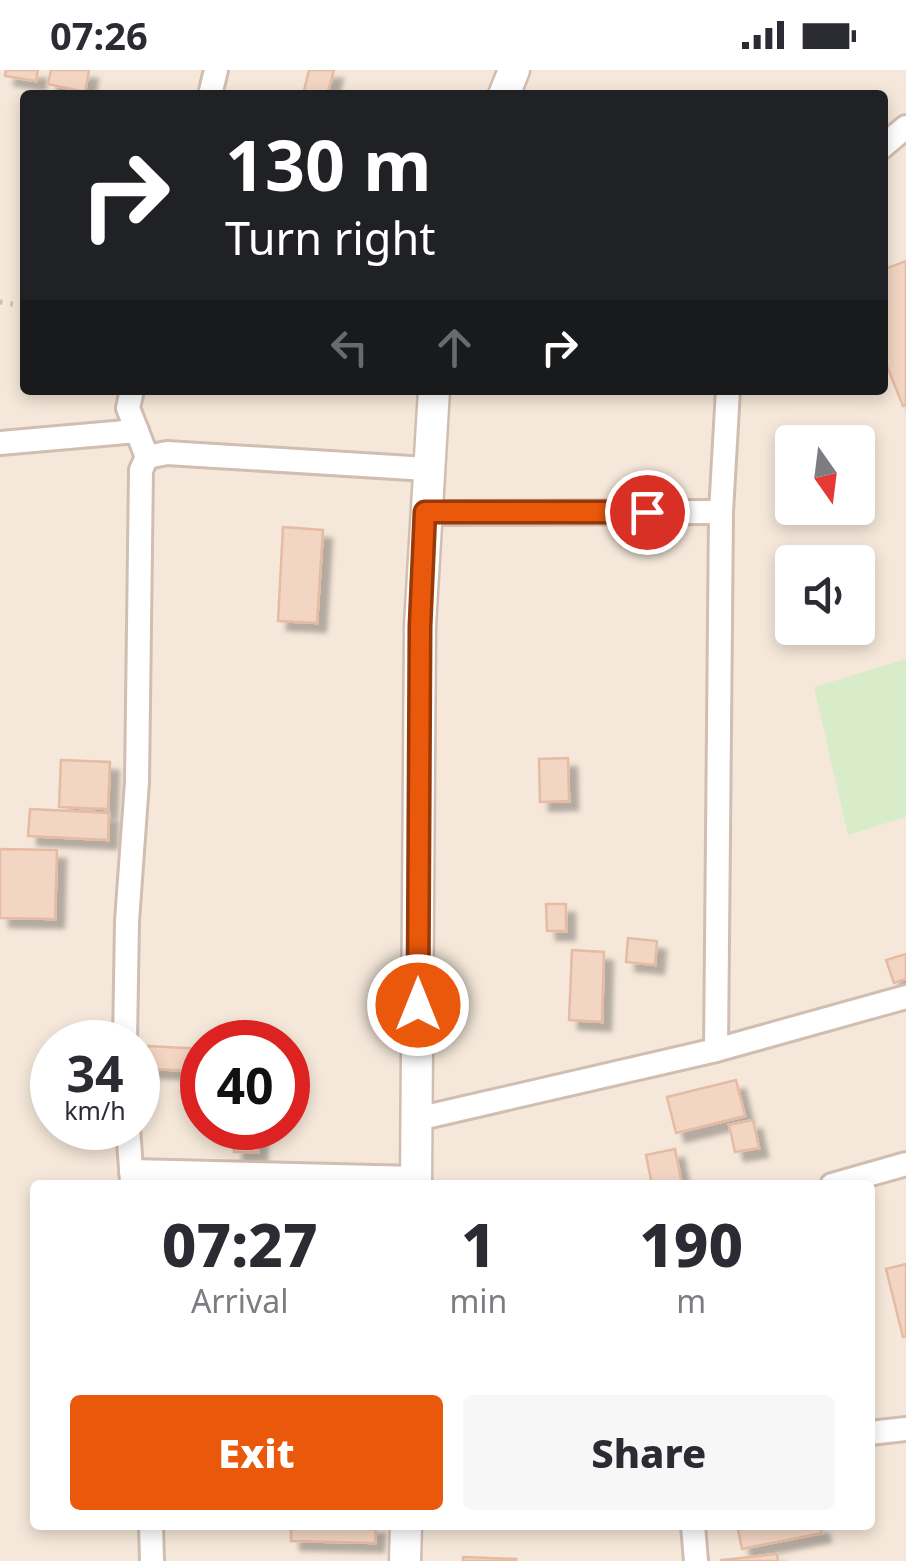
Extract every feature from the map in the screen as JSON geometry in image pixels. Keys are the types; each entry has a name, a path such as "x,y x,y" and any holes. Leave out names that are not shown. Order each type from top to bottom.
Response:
{"street":[{"path":"125,1020 136,782 141,470 146,457 128,408 131,395"},
{"path":"416,1180 420,626 434,395"},
{"path":"716,1050 721,512 728,395"},
{"path":"0,443 137,432"},
{"path":"146,457 166,453 427,469"},
{"path":"425,512 721,512"},
{"path":"418,1119 716,1050 906,997"},
{"path":"130,1150 132,1178 274,1180"},
{"path":"850,1180 906,1164"},
{"path":"875,1432 906,1429"},
{"path":"150,1530 152,1561"},
{"path":"405,1561 406,1530"},
{"path":"693,1530 696,1561"}],"shaded area":[{"path":"0,70 906,70 906,1561 0,1561"}],"green space":[{"path":"906,659 906,817 848,835 814,687"}],"building":[{"path":"6,70 38,70 36,81 5,76"},
{"path":"51,70 89,70 85,90 48,84"},
{"path":"309,70 334,70 328,90 304,90"},
{"path":"906,261 903,406 888,369 888,268"},
{"path":"283,527 323,530 317,623 278,621"},
{"path":"568,758 569,801 540,802 539,759"},
{"path":"61,760 110,762 108,809 59,807"},
{"path":"30,809 109,813 108,840 28,836"},
{"path":"0,849 57,850 55,919 0,918"},
{"path":"546,904 566,904 566,931 547,931"},
{"path":"628,938 657,941 655,965 626,962"},
{"path":"572,950 604,952 602,1022 569,1020"},
{"path":"906,954 906,979 894,983 886,960"},
{"path":"160,1047 180,1048 180,1070 160,1069"},
{"path":"736,1080 745,1116 676,1133 667,1097"},
{"path":"753,1120 759,1148 735,1152 729,1125"},
{"path":"675,1149 681,1180 651,1180 646,1155"},
{"path":"906,1264 906,1336 903,1337 886,1269"},
{"path":"291,1530 376,1530 375,1543 291,1541"},
{"path":"738,1530 822,1533 742,1549"},
{"path":"777,1554 778,1561 721,1561 721,1560"},
{"path":"463,1557 516,1559 516,1561 463,1561"}],"route":[{"path":"418,1005 420,626 425,512 647,512"}]}
